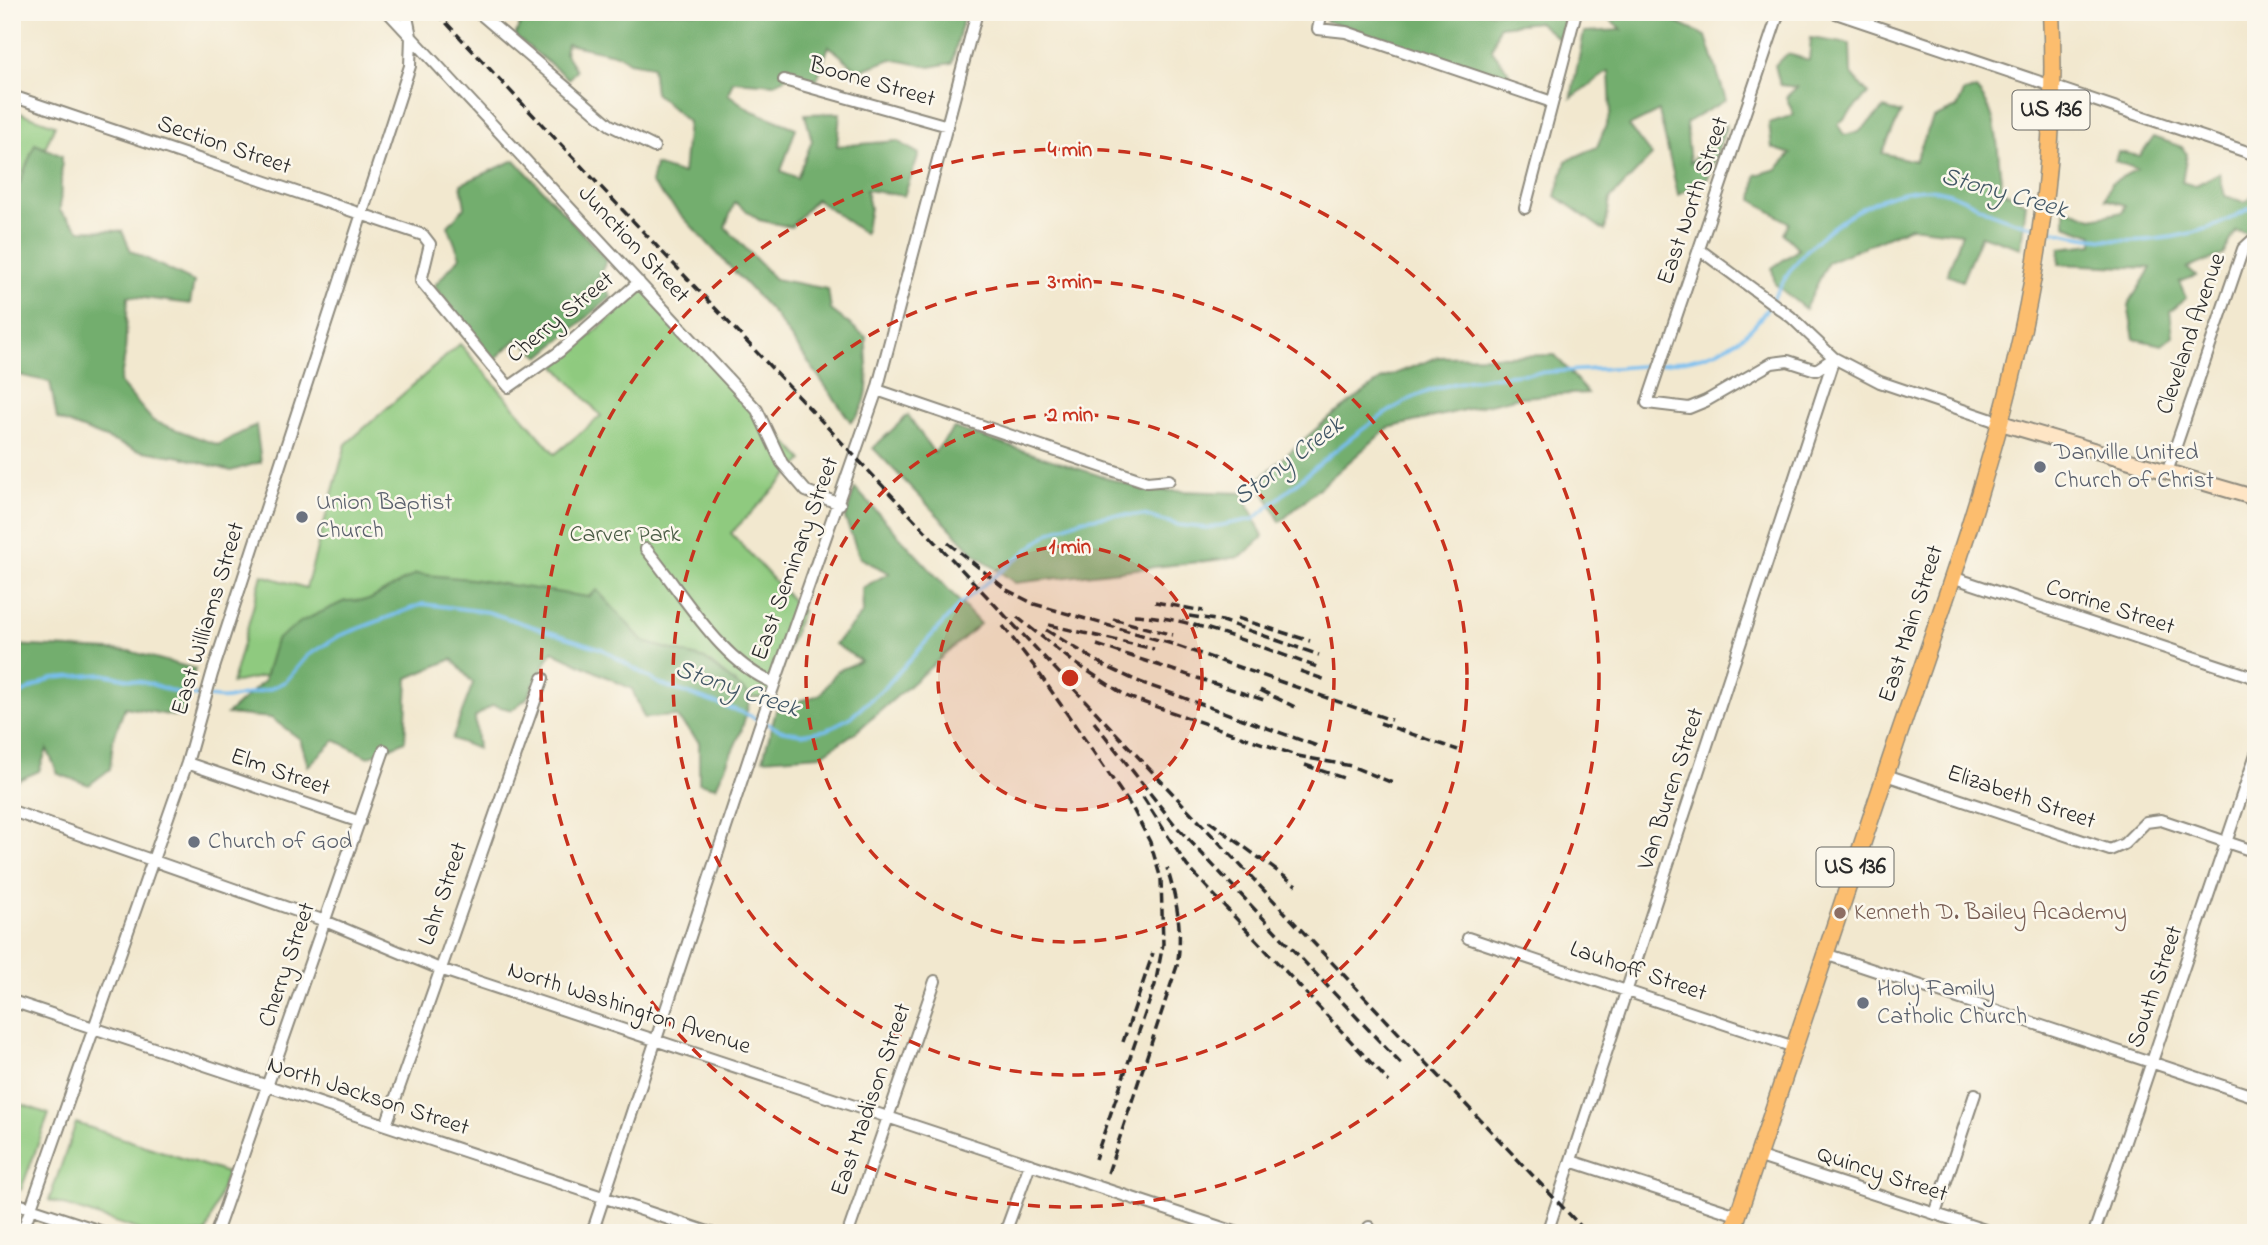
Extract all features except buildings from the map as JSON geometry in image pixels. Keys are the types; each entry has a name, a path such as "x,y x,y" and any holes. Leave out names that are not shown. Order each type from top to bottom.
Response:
{"main road":[{"name":"East Main Street","path":"1732,1233 1995,450 2017,362 2044,207 2052,86 2051,12"}],"street":[{"name":"Junction Street","path":"388,12 757,410 782,463 806,491 840,504"},
{"name":"East Williams Street","path":"22,1233 187,762 212,674 410,66 411,36 406,12"},
{"path":"478,12 610,125 654,147"},
{"name":"East Seminary Street","path":"592,1233 774,683 840,504 877,390 978,12"},
{"path":"1322,12 1318,29 1346,32 1552,102"},
{"path":"1525,208 1576,12"},
{"name":"East North Street","path":"1779,12 1647,403 1689,408 1772,363 1788,361 1816,370 1834,358"},
{"path":"1833,12 2256,155"},
{"name":"Boone Street","path":"784,80 948,126"},
{"name":"Section Street","path":"12,96 423,236 430,244 421,281 509,387"},
{"name":"Cleveland Avenue","path":"2167,472 2243,249 2256,237"},
{"path":"1700,250 1791,317 1834,358 1880,382 2001,423 2256,498"},
{"name":"Cherry Street","path":"509,387 559,352 639,282"},
{"name":"Van Buren Street","path":"1548,1233 1834,358"},
{"path":"877,390 1147,482 1168,480"},
{"path":"646,549 732,657 760,678 774,683"},
{"name":"Corrine Street","path":"1952,577 2256,678"},
{"name":"Lahr Street","path":"386,1125 543,678"},
{"name":"Cherry Street","path":"216,1233 384,750"},
{"name":"South Street","path":"2094,1233 2256,754"},
{"name":"Elm Street","path":"187,762 360,822"},
{"name":"Elizabeth Street","path":"1886,775 2110,850 2124,844 2146,822 2161,820 2256,852"},
{"name":"North Washington Avenue","path":"12,811 325,921 440,969 1238,1233"},
{"name":"Lauhoff Street","path":"1468,938 1794,1048"},
{"path":"1825,954 2256,1097"},
{"name":"East Madison Street","path":"848,1233 935,981"},
{"name":"North Jackson Street","path":"12,1001 711,1233"},
{"path":"1935,1214 1975,1094"},
{"name":"Quincy Street","path":"1757,1156 1994,1233"},
{"path":"1571,1161 1737,1216"},
{"path":"1005,1233 1030,1164"},
{"path":"12,1202 106,1233"}],"green space":[{"path":"520,12 965,12 952,63 930,67 891,59 859,71 829,46 815,85 788,76 774,84 733,81 728,94 750,110 796,128 781,171 797,178 812,141 805,114 840,113 837,146 897,141 919,154 904,196 866,190 870,208 865,234 816,199 791,227 759,220 735,202 725,227 775,279 828,289 831,310 866,337 868,382 864,404 851,422 774,314 651,183 655,165 683,174 688,122 655,93 652,66 629,62 619,55 567,44 565,53 576,70 569,79 515,36 522,19"},
{"path":"1328,12 1567,12 1559,39 1538,22 1499,26 1492,50 1509,72 1502,80 1326,21"},
{"path":"1601,12 1664,12 1664,17 1706,36 1726,100 1686,123 1690,163 1727,124 1708,178 1678,195 1659,111 1629,126 1652,156 1610,199 1605,231 1556,196 1566,161 1597,147 1611,113 1609,71 1571,98 1584,32 1622,30"},
{"path":"1811,38 1850,44 1851,73 1868,94 1838,125 1844,135 1859,132 1884,108 1901,113 1882,153 1915,161 1933,118 1957,108 1964,92 1976,89 1985,100 1994,124 2003,191 2026,203 2021,248 1981,235 1962,281 1947,275 1962,233 1910,227 1828,262 1805,309 1775,284 1772,268 1799,249 1784,234 1789,223 1753,200 1756,175 1777,169 1791,154 1772,148 1769,123 1794,115 1786,97 1797,87 1780,85 1775,65 1788,54 1809,60"},
{"path":"12,110 55,125 45,148 35,144 12,203"},
{"path":"2154,137 2182,147 2187,154 2182,182 2195,186 2219,173 2225,196 2245,202 2256,194 2256,235 2236,231 2223,255 2187,268 2196,276 2179,282 2186,298 2170,311 2173,336 2162,345 2134,339 2128,305 2151,268 2059,264 2060,248 2093,244 2093,235 2065,225 2065,208 2092,218 2123,212 2125,205 2105,199 2111,183 2137,169 2115,161 2118,152 2140,156"},
{"path":"35,144 62,156 60,211 80,230 122,231 131,251 194,282 190,304 128,296 125,355 120,383 153,421 218,445 256,425 261,462 231,471 181,457 136,450 57,419 50,382 19,375 12,377 12,203"},
{"path":"515,160 607,260 599,276 611,297 540,357 518,338 494,360 434,286 460,257 448,226 465,207 461,184"},
{"name":"Carver Park","path":"645,289 803,460 731,533 802,611 770,697 734,698 607,640 265,676 232,683 262,575 306,588 346,444 460,344 555,454 601,416 555,365"},
{"path":"1555,355 1588,393 1519,397 1388,428 1280,522 1258,480 1324,422 1382,379 1438,357"},
{"path":"908,415 934,453 954,428 1144,490 1243,493 1263,537 1241,557 1015,583 975,554 873,448"},
{"path":"855,488 980,624 856,732 821,755 763,759 777,707 820,695 837,671 861,661 835,644 863,613 862,588 889,573 860,558 845,518"},
{"path":"416,574 471,579 588,597 597,590 644,642 705,659 751,696 741,732 716,787 699,783 699,742 676,716 644,718 632,689 552,651 527,698 512,710 493,705 475,717 478,749 452,739 473,683 452,659 408,678 405,741 368,757 335,740 308,766 300,739 271,718 227,714 264,681 276,640 302,621 345,601 369,600"},
{"path":"12,645 129,651 195,669 180,717 125,707 113,740 110,769 89,785 58,774 47,749 39,771 12,783"},
{"path":"12,1101 49,1114 21,1190 12,1187"},
{"path":"76,1123 227,1173 206,1233 148,1233 49,1200"}],"waterway":[{"name":"Stony Creek","path":"12,698 52,678 103,674 151,684 181,694 227,699 270,689 286,681 307,656 339,636 423,604 488,612 602,649 660,684 744,713 780,730 802,734 826,730 851,717 887,685 960,604 1049,533 1080,520 1112,515 1143,515 1178,525 1207,528 1254,519 1358,433 1403,403 1424,393 1496,376 1657,365 1713,353 1739,339 1756,324 1793,267 1817,240 1847,217 1881,199 1916,190 1936,190 2001,217 2035,227"},
{"name":"Stony Creek","path":"2046,229 2088,238 2150,240 2212,227 2256,206"}],"railway":[{"path":"436,12 1587,1233"},
{"path":"948,543 1007,590 1034,604 1169,643 1391,720"},
{"path":"1155,602 1203,611"},
{"path":"1134,615 1204,627 1317,667"},
{"path":"1189,616 1222,621 1319,655"},
{"path":"1017,617 1072,661 1128,697 1298,756 1351,766 1393,783"},
{"path":"1237,618 1310,641"},
{"path":"1113,619 1173,635"},
{"path":"1049,625 1154,649"},
{"path":"1003,626 1034,666 1133,809 1150,842 1161,879 1163,944 1155,985 1095,1159"},
{"path":"1046,630 1105,666 1137,681 1320,747"},
{"path":"1097,645 1267,701"},
{"path":"1300,671 1326,680"},
{"path":"1260,690 1295,707"},
{"path":"1094,722 1175,825 1401,1064"},
{"path":"1380,723 1458,750"},
{"path":"1305,765 1343,778"},
{"path":"1143,797 1187,866 1389,1082"},
{"path":"1209,821 1296,885"},
{"path":"1108,1173 1177,966 1178,916 1167,868"},
{"path":"1123,1042 1153,953"}],"place":[{"name":"Danville United Church of Christ","path":"2040,467"},
{"name":"Union Baptist Church","path":"302,517"},
{"name":"Church of God","path":"194,842"},
{"name":"Kenneth D. Bailey Academy","path":"1840,913"},
{"name":"Holy Family Catholic Church","path":"1863,1003"}]}
